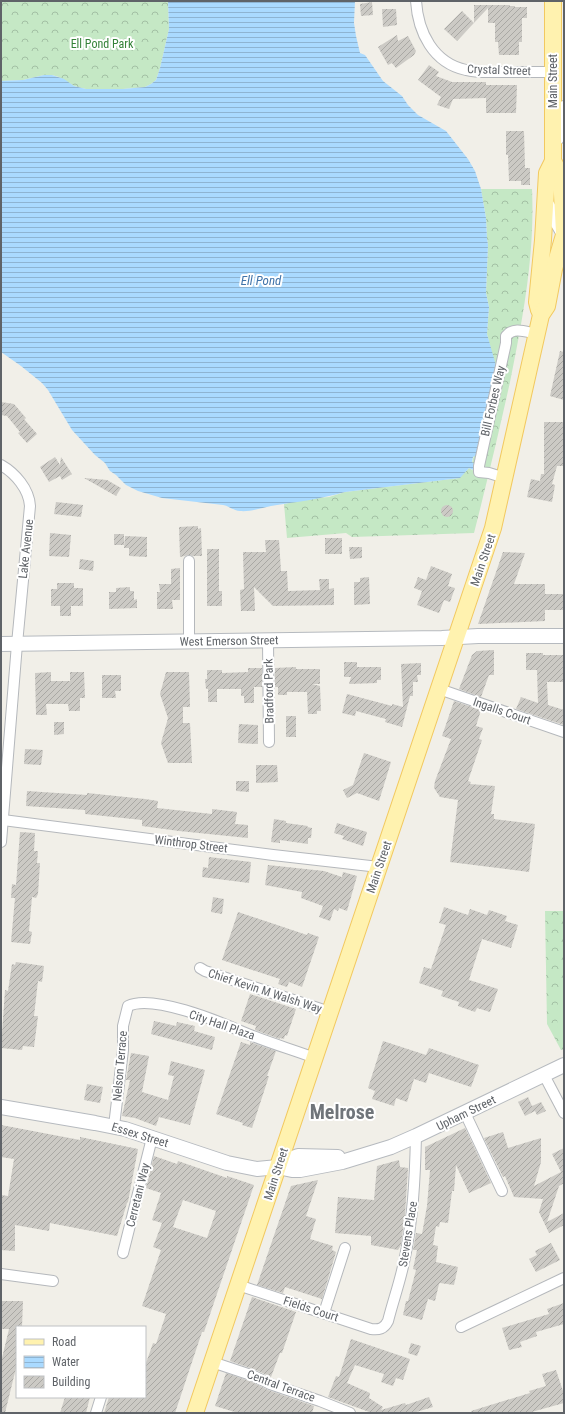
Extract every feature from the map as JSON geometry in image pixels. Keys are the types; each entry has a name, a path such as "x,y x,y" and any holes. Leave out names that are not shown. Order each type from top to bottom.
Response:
{"main road":[{"name":"Main Street","path":"541,315 537,302 546,203 547,173 553,157 552,72 558,24 553,1"},
{"name":"Main Street","path":"195,1413 493,528 541,315 547,306 554,269 564,234 561,175 553,157"}],"street":[{"name":"Crystal Street","path":"416,1 418,19 425,38 433,50 451,64 466,70 474,71 552,72"},
{"path":"553,157 564,108"},
{"path":"546,203 564,234"},
{"name":"Bill Forbes Way","path":"505,478 489,473 479,472 479,466 506,343 506,336 516,330 537,334"},
{"name":"Lake Avenue","path":"1,465 9,470 20,482 29,497 30,506 1,842"},
{"path":"189,561 189,642"},
{"name":"West Emerson Street","path":"1,644 564,636"},
{"name":"Bradford Park","path":"268,641 269,742"},
{"name":"Ingalls Court","path":"439,689 564,732"},
{"name":"Winthrop Street","path":"3,820 273,855 379,867"},
{"name":"Chief Kevin M Walsh Way","path":"200,968 204,971 330,1012"},
{"name":"City Hall Plaza","path":"128,1006 137,1003 158,1004 196,1014 315,1058"},
{"name":"Nelson Terrace","path":"114,1126 123,1050 123,1026 128,1006"},
{"name":"Upham Street","path":"278,1168 292,1170 308,1169 342,1162 391,1147 564,1065"},
{"path":"544,1075 564,1113"},
{"name":"Essex Street","path":"1,1107 114,1126 227,1163 257,1170 278,1168"},
{"path":"465,1113 502,1191"},
{"name":"Stevens Place","path":"383,1328 388,1321 404,1262 414,1192 416,1136"},
{"name":"Cerretani Way","path":"123,1253 152,1138"},
{"path":"324,1313 345,1248"},
{"path":"1,1274 53,1281"},
{"path":"461,1328 564,1278"},
{"name":"Fields Court","path":"238,1285 371,1329 383,1328"},
{"name":"Central Terrace","path":"212,1362 254,1376 270,1384 350,1413"},
{"path":"96,1413 101,1398"}],"green space":[{"name":"Ell Pond Park","path":"1,1 168,1 169,29 156,80 145,87 123,89 86,89 74,86 59,77 52,75 44,75 23,80 1,81"},
{"path":"481,189 532,189 532,238 527,286 510,382 474,533 352,537 346,533 287,538 284,504 306,499 329,497 345,492 459,478 469,468 474,471 477,466 472,463 491,390 491,350 487,334 489,307 486,293 488,245 486,218"},
{"path":"545,911 564,911 564,1049 561,1050 547,1024"},
{"path":"558,993 564,993 564,1034 557,1034"}],"water":[{"name":"Ell Pond","path":"168,1 355,1 354,23 360,53 365,55 383,81 402,96 408,105 418,115 446,131 468,159 475,171 481,189 486,218 488,245 486,293 489,307 487,334 497,369 488,402 480,453 473,457 472,462 477,466 475,471 469,468 460,478 345,492 248,511 238,511 223,505 162,498 138,491 126,485 110,471 105,463 95,455 72,430 48,390 42,383 1,352 1,81 23,80 44,75 52,75 64,79 74,86 86,89 123,89 145,87 156,80 160,68 169,29"}],"building":[{"path":"372,2 373,15 361,16 360,4"},
{"path":"474,5 510,5 515,7 527,7 527,18 522,18 522,42 519,42 519,55 499,55 498,42 495,42 495,23 488,23 488,8 474,23"},
{"path":"382,9 396,9 397,25 383,27"},
{"path":"462,11 474,23 457,41 444,29"},
{"path":"397,35 398,41 408,36 416,51 414,55 396,68 392,63 388,65 378,47"},
{"path":"429,65 439,72 436,76 452,82 486,82 486,85 517,85 516,113 486,113 486,98 453,99 449,109 437,105 441,97 418,80"},
{"path":"506,131 524,131 525,168 530,168 530,185 521,185 521,181 509,181 508,155 506,155"},
{"path":"560,351 564,352 564,400 550,396"},
{"path":"1,402 14,404 37,434 27,443 18,433 20,432 7,416 1,415"},
{"path":"544,422 564,422 564,466 557,466 552,484 555,485 552,502 527,497 531,479 540,481 541,474 544,474"},
{"path":"55,457 60,465 61,457 72,474 62,480 60,476 49,482 40,467"},
{"path":"84,478 107,480 121,488 116,496"},
{"path":"56,502 83,505 81,517 54,514"},
{"path":"447,505 451,507 453,511 451,515 447,517 443,515 441,511 443,507"},
{"path":"198,526 198,529 201,528 202,556 189,555 180,557 179,527"},
{"path":"50,533 71,535 69,557 49,556"},
{"path":"114,534 124,534 124,545 114,545"},
{"path":"125,536 147,537 147,557 129,556 129,548 124,548"},
{"path":"325,538 342,538 342,554 325,554"},
{"path":"265,540 279,540 281,571 287,571 288,591 320,590 319,579 329,579 329,589 334,588 334,605 273,606 254,587 255,611 241,611 240,590 244,589 243,552 266,552"},
{"path":"349,547 362,547 362,558 350,559"},
{"path":"207,549 219,549 219,591 222,591 222,606 207,606"},
{"path":"503,552 525,553 514,584 545,584 545,594 564,594 564,610 545,610 545,621 478,624"},
{"path":"80,559 94,561 93,571 79,569"},
{"path":"431,566 452,574 448,586 455,588 450,602 444,600 439,613 417,605 422,591 414,588 418,577 426,580"},
{"path":"180,568 180,600 172,600 173,609 157,609 157,592 160,592 159,584 171,584 171,569"},
{"path":"369,577 370,604 354,605 354,582 360,582 360,578"},
{"path":"57,583 74,583 74,588 83,588 83,606 71,606 71,616 60,616 60,606 51,606 51,589 57,589"},
{"path":"130,587 130,591 134,591 134,600 137,599 137,608 109,609 109,592 116,592 116,588"},
{"path":"494,650 494,675 489,675 481,697 459,689 472,655 477,651"},
{"path":"526,653 564,655 564,682 547,682 548,705 564,710 564,725 516,709 521,697 538,703 537,670 526,670"},
{"path":"344,662 357,662 357,667 381,667 381,680 377,680 377,683 349,684 351,677 344,677"},
{"path":"421,663 421,675 417,675 418,682 413,682 413,696 410,696 402,727 385,722 386,719 356,711 355,716 342,713 347,694 392,706 392,704 403,707 401,664"},
{"path":"296,667 296,669 320,669 320,684 312,684 320,686 321,711 317,711 317,714 308,714 307,692 287,692 287,695 278,695 278,687 275,687 275,668"},
{"path":"248,668 262,668 262,687 254,687 254,703 244,703 244,696 241,696 241,689 217,689 217,702 208,702 208,689 206,689 205,679 207,679 207,670 222,670 222,673 248,672"},
{"path":"51,672 51,681 70,681 70,672 84,672 85,698 80,698 80,711 69,711 68,704 46,704 47,715 36,715 35,673"},
{"path":"166,672 189,672 190,707 183,707 183,723 190,723 192,763 168,763 161,743 168,718 160,694"},
{"path":"102,675 121,675 121,691 115,691 116,698 102,698"},
{"path":"454,701 481,710 476,726 483,728 479,739 482,740 468,781 471,782 470,784 495,786 491,814 494,814 494,819 535,824 529,872 450,862 458,800 440,797 434,788 435,781 451,739 442,736"},
{"path":"286,716 296,716 296,737 286,737"},
{"path":"54,722 64,722 64,734 54,735"},
{"path":"239,724 258,725 258,744 238,743"},
{"path":"25,749 43,750 41,765 24,764"},
{"path":"364,753 391,762 379,801 357,793 347,798 343,790 353,785"},
{"path":"256,765 277,765 278,782 256,783"},
{"path":"236,781 249,781 249,792 236,791"},
{"path":"27,791 87,795 87,793 145,799 158,801 157,808 212,814 212,809 237,812 235,824 248,825 248,838 142,826 142,820 85,814 85,810 26,806"},
{"path":"274,819 312,828 311,838 308,838 308,844 280,840 280,843 271,842"},
{"path":"337,823 367,832 363,846 342,839 344,836 334,833"},
{"path":"20,832 35,833 34,851 38,851 37,863 40,863 38,894 36,898 32,897 29,931 32,932 30,944 11,942 15,898 11,898 12,884 16,885"},
{"path":"209,857 251,862 249,883 202,877 203,867 208,868"},
{"path":"268,865 324,871 342,877 343,872 357,876 347,911 339,908 338,911 334,909 330,921 319,917 323,906 301,898 302,892 265,885"},
{"path":"213,897 224,899 222,914 211,912"},
{"path":"444,907 468,915 470,909 487,915 489,910 507,916 505,921 518,925 511,948 482,939 469,980 498,989 490,1012 477,1008 475,1012 458,1006 459,1002 441,996 443,991 419,983 424,967 431,969 446,925 439,923"},
{"path":"238,912 307,935 308,933 319,937 302,987 289,982 287,987 278,984 280,979 222,960"},
{"path":"16,962 44,966 42,982 38,981 34,1016 38,1016 34,1047 23,1046 22,1050 1,1048 5,990 8,991 12,964 15,965"},
{"path":"250,994 296,1009 287,1036 285,1035 284,1039 255,1030 256,1026 241,1021"},
{"path":"154,1021 176,1026 177,1022 195,1026 194,1031 215,1037 212,1050 151,1034"},
{"path":"383,1041 426,1055 429,1048 479,1065 471,1087 429,1073 426,1083 414,1079 407,1102 396,1098 394,1106 372,1099 375,1091 368,1088"},
{"path":"241,1042 250,1045 250,1042 276,1051 252,1128 242,1125 243,1123 216,1114"},
{"path":"131,1053 149,1056 142,1092 168,1100 174,1076 168,1075 171,1061 205,1070 190,1125 159,1117 156,1126 135,1118 122,1116 130,1080 126,1080"},
{"path":"87,1084 103,1087 100,1103 84,1100"},
{"path":"528,1097 532,1106 541,1102 546,1111 537,1115 535,1111 525,1116 518,1102"},
{"path":"1,1125 80,1140 80,1137 138,1149 128,1202 117,1236 50,1223 49,1231 15,1225 15,1251 1,1250 1,1195 8,1196 14,1159 1,1157"},
{"path":"465,1128 491,1183 469,1193 456,1165 454,1191 452,1191 448,1223 440,1222 439,1227 436,1226 433,1245 438,1246 436,1262 458,1267 454,1285 439,1284 435,1301 428,1299 422,1320 403,1315 416,1270 413,1269 417,1250 413,1250 416,1233 422,1234 427,1206 430,1170 425,1170 425,1147"},
{"path":"503,1132 508,1148 541,1138 541,1162 534,1186 561,1172 552,1154 564,1148 564,1183 559,1186 547,1222 564,1213 564,1225 549,1233 539,1212 543,1199 514,1197 505,1176 503,1177 484,1138"},
{"path":"154,1156 177,1164 178,1161 227,1178 227,1176 254,1185 175,1413 104,1413 109,1398 146,1398 146,1363 153,1343 156,1344 166,1314 142,1306 161,1250 153,1247 162,1223 152,1220 161,1193 146,1188","holes":["183,1200 216,1211 207,1238 173,1227"]},
{"path":"399,1160 400,1167 408,1168 405,1214 401,1245 398,1250 371,1245 371,1236 335,1233 338,1197 374,1200 377,1166"},
{"path":"318,1180 306,1216 316,1219 310,1239 333,1246 332,1250 336,1252 322,1299 285,1287 283,1293 257,1285 291,1186"},
{"path":"551,1243 560,1260 536,1272 529,1259 537,1255 535,1251"},
{"path":"252,1297 296,1312 282,1353 280,1353 271,1377 230,1361"},
{"path":"1,1301 23,1301 22,1326 16,1326 16,1368 5,1413 1,1413 1,1362 9,1329 1,1329"},
{"path":"564,1303 564,1324 536,1332 537,1336 520,1342 522,1347 509,1350 502,1328 549,1314 547,1309"},
{"path":"351,1339 410,1359 403,1380 396,1378 393,1386 381,1382 384,1374 355,1365 347,1383 370,1393 369,1398 383,1407 381,1410 405,1403 406,1405 429,1397 433,1407 413,1413 372,1413 328,1397 336,1376 339,1377"},
{"path":"411,1343 421,1346 417,1356 408,1353"},
{"path":"556,1370 564,1394 564,1403 528,1413 472,1413 471,1411 530,1393 529,1391 546,1386 542,1374"},
{"path":"226,1373 314,1406 312,1413 238,1413 215,1406"},
{"path":"65,1398 90,1398 86,1413 60,1413"}],"district":[{"name":"Melrose","path":"342,1112"}]}
